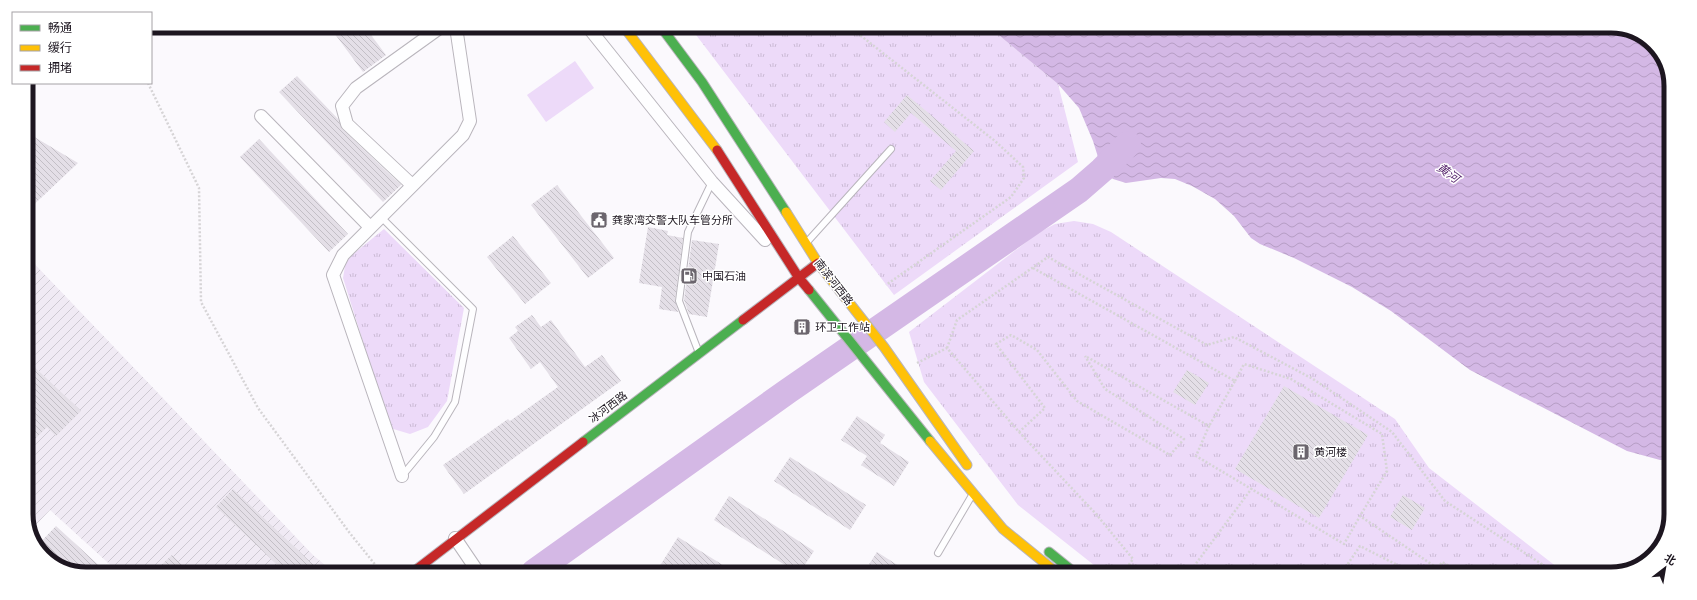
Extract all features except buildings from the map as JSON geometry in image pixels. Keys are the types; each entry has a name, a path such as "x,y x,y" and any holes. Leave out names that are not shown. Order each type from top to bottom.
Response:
{"main road":[{"path":"629,33 713,144 799,278 973,494 1003,529 1050,567"},
{"name":"南滨河西路","path":"665,33 702,82 818,263 857,310 974,475"},
{"name":"冰河西路","path":"419,567 455,538 818,263"},
{"path":"1040,545 1068,567"}],"street":[{"path":"411,184 347,124 342,106 356,88 432,33"},
{"path":"402,476 333,275 343,255 411,184 463,135 470,121 457,33"},
{"path":"593,33 712,182 799,278"},
{"path":"261,116 370,227"},
{"path":"455,538 475,567"}],"lane":[{"path":"806,243 891,149"},
{"path":"699,354 679,301 688,232 712,182"},
{"path":"380,216 473,309 455,402 434,437 402,476"},
{"path":"938,553 973,494"}],"path":[{"path":"858,33 995,141 1023,167 1024,178 1010,197 886,285"},
{"path":"148,84 199,188 201,302 258,408 349,532 377,567"},
{"path":"901,371 947,348 957,320 1048,257 1207,345 1234,337 1313,379 1392,432 1445,500 1546,567"},
{"path":"1033,268 1234,381"},
{"path":"1019,432 1045,408 996,344 1011,335 1036,350 1077,401 1170,455 1184,439 1105,389 1085,356 1209,426"},
{"path":"947,348 1019,432 1096,514 1133,559 1127,567"},
{"path":"1244,364 1291,379 1382,434 1387,471 1344,544 1196,456 1209,426 1234,381 1244,364"},
{"path":"1193,567 1252,488"},
{"path":"1360,516 1436,567"},
{"path":"1346,567 1360,546 1401,567"},
{"path":"1439,567 1442,562 1451,567"}],"shaded area":[{"path":"33,262 313,555 327,567 113,567 50,510 35,526 33,517"}],"green space":[{"path":"695,33 996,33 1058,84 1078,162 894,295"},
{"path":"575,61 594,88 546,122 527,95"},
{"path":"1074,221 1093,224 1111,232 1395,419 1429,468 1557,567 1096,567 1018,505 924,382 909,332 1038,233 1055,224"},
{"path":"384,229 464,308 447,401 428,427 410,434 390,428 343,278 346,260"}],"water":[{"name":"黄河","path":"996,33 1618,33 1628,36 1643,44 1657,60 1664,83 1664,460 1627,451 1470,370 1391,311 1352,287 1294,258 1260,244 1251,238 1234,216 1215,199 1192,186 1175,179 1161,178 1126,183 1113,179 1102,170 1093,141 1079,108 1058,84"}],"waterway":[{"path":"541,567 788,391 1079,190 1128,144"}],"traffic: fast":[{"path":"665,33 702,82 786,212"},
{"path":"809,290 930,441"},
{"path":"583,442 743,320"},
{"path":"1049,552 1068,567"}],"traffic: slow":[{"path":"629,33 717,150"},
{"path":"786,212 818,263 884,347 967,465"},
{"path":"930,441 1003,529 1050,567"}],"traffic: jam":[{"path":"717,150 799,278 809,290"},
{"path":"743,320 818,263"},
{"path":"420,567 583,442"}],"place":[{"name":"龚家湾交警大队车管分所","path":"599,220"},
{"name":"中国石油","path":"689,276"},
{"name":"环卫工作站","path":"802,327"},
{"name":"黄河楼","path":"1301,452"}]}
